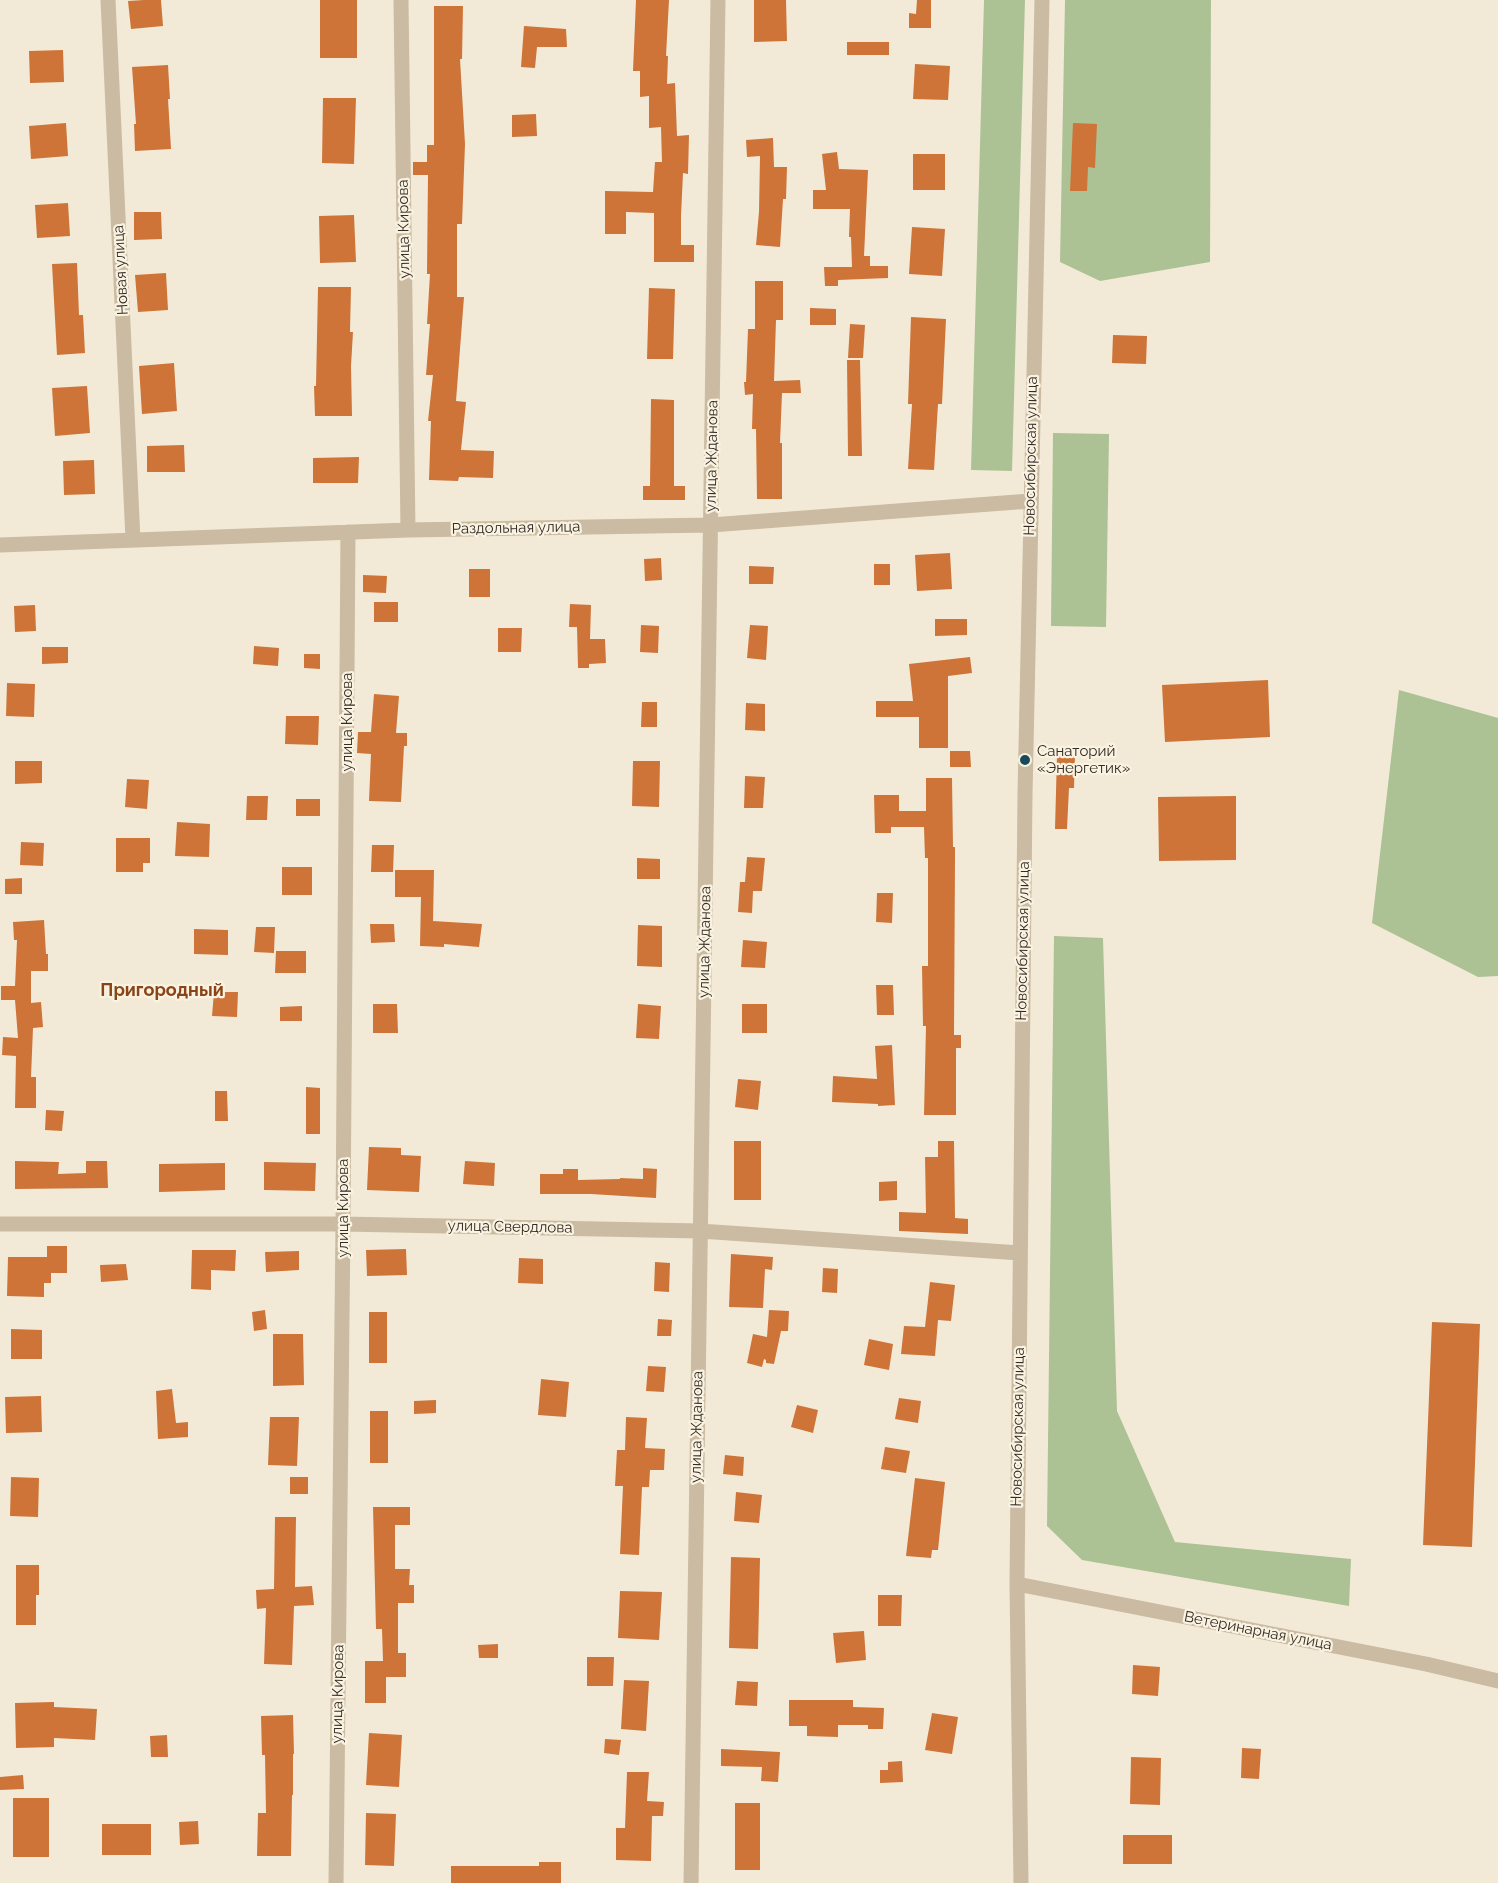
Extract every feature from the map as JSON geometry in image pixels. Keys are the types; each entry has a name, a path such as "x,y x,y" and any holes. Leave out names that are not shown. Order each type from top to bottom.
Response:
{"street":[{"name":"Новая улица","path":"108,0 133,540"},
{"name":"улица Кирова","path":"401,0 408,530"},
{"name":"улица Жданова","path":"691,1883 718,0"},
{"name":"Новосибирская улица","path":"1021,1883 1017,1584 1020,1253 1026,722 1042,0"},
{"name":"Раздольная улица","path":"0,545 408,530 711,525 1030,501"},
{"name":"улица Кирова","path":"336,1883 344,1224 348,532"},
{"name":"улица Свердлова","path":"0,1224 344,1224 700,1231 1020,1253"},
{"name":"Ветеринарная улица","path":"1017,1584 1425,1664 1498,1681"}],"green space":[{"path":"984,0 1025,0 1012,471 971,470"},
{"path":"1065,0 1211,0 1210,262 1100,281 1060,262"},
{"path":"1053,433 1109,434 1106,627 1051,626"},
{"path":"1399,690 1498,718 1498,976 1478,977 1372,923"},
{"path":"1054,936 1103,938 1117,1411 1175,1542 1351,1559 1349,1606 1082,1560 1047,1526"}],"building":[{"path":"161,0 163,26 131,29 128,1"},
{"path":"320,0 357,0 357,58 320,58"},
{"path":"636,0 669,0 667,84 675,83 677,136 689,135 688,174 683,173 681,245 694,245 694,262 654,262 654,213 626,212 626,234 605,234 605,191 653,192 655,162 662,162 661,127 649,128 649,96 640,97 640,71 633,71"},
{"path":"754,0 786,0 787,41 754,42"},
{"path":"917,0 931,0 931,28 909,28 909,13 916,14"},
{"path":"434,6 463,6 462,59 460,59 465,144 462,224 457,224 457,297 464,297 456,401 466,402 461,450 494,451 493,478 459,477 458,481 429,480 431,421 428,421 433,375 426,375 430,324 427,324 430,274 427,274 428,175 413,175 413,162 427,162 427,145 434,145"},
{"path":"524,26 566,29 567,47 537,47 535,68 521,67"},
{"path":"847,42 889,42 889,55 847,55"},
{"path":"63,50 64,82 30,83 29,51"},
{"path":"915,64 950,66 948,100 913,99"},
{"path":"168,65 171,149 135,151 134,124 136,124 132,67"},
{"path":"323,98 356,98 354,164 322,163"},
{"path":"536,114 537,136 512,137 512,115"},
{"path":"66,123 68,156 31,159 29,126"},
{"path":"1073,123 1097,124 1095,168 1088,167 1087,191 1070,191"},
{"path":"773,138 774,167 787,167 780,247 756,245 760,156 747,157 746,140"},
{"path":"837,152 839,169 868,170 864,256 870,256 870,266 888,266 888,278 838,280 838,286 825,286 824,267 852,267 851,237 849,237 850,209 813,209 813,190 826,190 822,154"},
{"path":"913,154 945,154 945,190 913,190"},
{"path":"68,203 70,236 37,238 35,205"},
{"path":"134,212 161,212 162,239 134,240"},
{"path":"354,215 356,262 320,263 319,216"},
{"path":"912,227 945,229 942,276 909,274"},
{"path":"77,263 79,315 83,315 85,353 57,355 52,264"},
{"path":"166,273 168,310 138,312 135,275"},
{"path":"755,281 783,281 783,320 776,320 774,381 800,380 801,393 782,393 780,443 782,443 782,499 757,499 756,429 752,429 753,394 745,395 744,382 746,382 748,329 755,329"},
{"path":"318,287 351,287 352,416 315,416"},
{"path":"649,288 675,289 673,359 647,359"},
{"path":"810,308 836,309 836,325 810,325"},
{"path":"911,317 946,319 942,404 938,404 934,470 908,469 912,404 908,404"},
{"path":"850,324 865,325 863,358 848,358"},
{"path":"1113,335 1147,336 1146,364 1112,363"},
{"path":"847,360 860,360 862,456 848,456"},
{"path":"174,363 177,411 142,414 139,366"},
{"path":"87,386 90,433 55,436 52,388"},
{"path":"651,399 674,400 674,486 685,486 685,500 643,500 643,486 650,486"},
{"path":"184,445 185,472 147,472 147,446"},
{"path":"359,457 358,483 313,483 313,458"},
{"path":"94,460 95,494 64,495 63,461"},
{"path":"950,553 952,589 917,591 915,555"},
{"path":"661,558 662,580 645,581 644,559"},
{"path":"874,564 890,564 890,585 874,585"},
{"path":"749,566 774,567 773,584 749,584"},
{"path":"469,569 490,569 490,597 469,597"},
{"path":"363,575 387,576 386,593 363,592"},
{"path":"374,602 398,602 398,622 374,622"},
{"path":"570,604 591,605 590,639 605,639 606,663 589,664 589,668 578,668 577,627 569,627"},
{"path":"35,605 36,631 15,632 14,606"},
{"path":"935,619 967,619 967,635 935,636"},
{"path":"641,625 659,626 658,653 640,652"},
{"path":"750,625 768,626 766,660 747,658"},
{"path":"498,628 522,628 521,652 498,652"},
{"path":"254,646 279,648 278,666 253,664"},
{"path":"42,647 68,647 68,663 42,664"},
{"path":"304,654 320,654 320,669 304,668"},
{"path":"970,657 972,673 948,676 948,748 919,748 919,717 876,717 876,701 913,701 909,664"},
{"path":"1268,680 1270,737 1165,742 1162,685"},
{"path":"7,683 35,684 34,717 6,716"},
{"path":"374,694 399,696 396,733 407,733 407,746 404,746 401,802 369,801 371,754 357,753 358,732 371,732"},
{"path":"642,702 657,702 657,727 641,727"},
{"path":"746,703 765,704 765,731 745,730"},
{"path":"286,716 319,716 318,745 285,744"},
{"path":"950,751 970,751 971,767 950,767"},
{"path":"1057,755 1075,755 1074,788 1069,788 1067,829 1055,829"},
{"path":"15,761 42,761 42,783 15,784"},
{"path":"633,761 660,761 659,807 632,806"},
{"path":"745,776 765,777 763,808 744,808"},
{"path":"926,778 952,778 953,847 955,847 954,1035 961,1035 961,1048 956,1048 956,1115 924,1115 926,1026 923,1026 922,966 928,966 928,858 925,858 924,827 891,827 891,833 875,833 874,795 899,795 899,811 926,811"},
{"path":"127,779 149,780 147,809 125,807"},
{"path":"247,796 268,796 267,820 246,820"},
{"path":"1236,796 1236,860 1159,861 1158,797"},
{"path":"296,799 320,799 320,816 296,816"},
{"path":"177,822 210,824 209,857 175,856"},
{"path":"116,838 150,838 150,863 143,863 143,872 116,872"},
{"path":"21,842 44,843 43,866 20,865"},
{"path":"372,845 394,845 393,872 371,872"},
{"path":"747,857 765,858 762,891 753,891 752,913 738,912 740,882 745,882"},
{"path":"637,858 660,859 660,879 637,879"},
{"path":"282,867 312,867 312,895 282,895"},
{"path":"395,870 434,870 433,921 482,924 479,947 444,944 444,947 420,946 421,897 395,897"},
{"path":"22,878 22,894 5,894 5,879"},
{"path":"877,893 893,893 892,923 876,922"},
{"path":"44,920 48,971 31,971 31,1003 41,1002 43,1027 33,1028 31,1077 36,1077 36,1108 15,1108 16,1056 2,1055 3,1037 18,1038 15,1000 1,1000 1,986 15,986 17,940 14,940 13,922"},
{"path":"370,924 394,924 395,942 371,943"},
{"path":"638,925 662,926 662,967 637,966"},
{"path":"256,927 275,927 274,953 254,952"},
{"path":"194,929 228,930 228,955 194,954"},
{"path":"743,940 767,942 765,968 741,967"},
{"path":"276,951 306,951 306,973 275,973"},
{"path":"876,985 893,985 894,1015 877,1015"},
{"path":"214,992 238,992 237,1017 212,1016"},
{"path":"373,1004 397,1004 398,1033 373,1033"},
{"path":"638,1004 661,1006 659,1039 636,1038"},
{"path":"742,1004 767,1004 767,1033 742,1033"},
{"path":"302,1006 302,1021 280,1021 280,1007"},
{"path":"892,1045 895,1105 878,1106 878,1104 832,1102 833,1076 877,1079 875,1046"},
{"path":"738,1079 761,1081 758,1110 735,1107"},
{"path":"306,1087 320,1088 320,1134 306,1134"},
{"path":"215,1091 227,1091 228,1121 215,1121"},
{"path":"46,1110 64,1111 62,1131 45,1130"},
{"path":"734,1141 761,1141 761,1200 734,1200"},
{"path":"938,1141 954,1141 955,1218 968,1219 968,1234 899,1231 899,1212 926,1213 925,1157 938,1157"},
{"path":"369,1147 401,1148 401,1155 421,1156 419,1192 367,1190"},
{"path":"15,1161 59,1162 58,1174 86,1173 86,1161 107,1161 108,1188 15,1189"},
{"path":"465,1161 495,1163 494,1186 463,1184"},
{"path":"264,1162 316,1163 315,1191 264,1190"},
{"path":"225,1163 225,1190 159,1192 159,1164"},
{"path":"643,1168 657,1169 656,1198 540,1194 540,1174 563,1174 563,1169 578,1169 578,1180 643,1179"},
{"path":"897,1181 897,1200 879,1201 879,1182"},
{"path":"47,1246 67,1246 67,1273 51,1273 51,1283 44,1283 44,1297 7,1296 8,1257 47,1257"},
{"path":"406,1249 407,1275 367,1276 366,1250"},
{"path":"192,1250 236,1250 235,1271 211,1270 211,1290 191,1289"},
{"path":"299,1251 299,1270 266,1272 265,1252"},
{"path":"731,1254 773,1257 772,1270 765,1269 763,1308 729,1307"},
{"path":"519,1258 543,1259 543,1284 518,1283"},
{"path":"655,1262 670,1263 669,1292 654,1291"},
{"path":"126,1264 128,1280 101,1282 100,1265"},
{"path":"823,1268 838,1269 837,1293 822,1292"},
{"path":"930,1282 955,1285 951,1321 938,1320 935,1356 901,1354 904,1326 925,1327"},
{"path":"265,1310 267,1329 254,1331 252,1312"},
{"path":"769,1310 789,1311 788,1331 781,1331 774,1364 766,1363 764,1359 762,1367 747,1363 753,1334 767,1337"},
{"path":"369,1312 387,1312 387,1363 369,1363"},
{"path":"658,1319 672,1320 671,1336 657,1336"},
{"path":"1432,1322 1480,1324 1472,1547 1423,1545"},
{"path":"11,1329 42,1330 42,1359 11,1359"},
{"path":"273,1334 303,1334 304,1385 273,1386"},
{"path":"869,1339 893,1344 889,1370 864,1365"},
{"path":"648,1366 666,1367 664,1392 646,1391"},
{"path":"541,1379 569,1382 566,1417 538,1415"},
{"path":"172,1389 176,1423 188,1422 188,1437 158,1439 156,1391"},
{"path":"41,1396 42,1432 6,1433 5,1397"},
{"path":"899,1398 921,1401 918,1423 895,1419"},
{"path":"436,1400 436,1413 414,1414 414,1401"},
{"path":"797,1405 818,1410 813,1433 791,1427"},
{"path":"370,1411 388,1411 388,1463 370,1463"},
{"path":"270,1417 299,1417 297,1466 268,1465"},
{"path":"626,1417 647,1418 645,1448 665,1449 664,1470 650,1470 649,1487 642,1487 639,1555 620,1554 623,1486 615,1486 617,1450 625,1450"},
{"path":"885,1447 910,1451 906,1473 881,1469"},
{"path":"725,1455 744,1457 743,1476 723,1474"},
{"path":"11,1477 39,1478 38,1517 10,1516"},
{"path":"290,1477 308,1477 308,1494 290,1494"},
{"path":"915,1478 945,1482 938,1550 932,1550 931,1558 906,1556"},
{"path":"736,1492 762,1495 759,1523 734,1521"},
{"path":"373,1507 410,1507 410,1525 395,1525 395,1569 410,1569 409,1585 414,1585 414,1603 398,1603 398,1653 406,1653 406,1677 386,1677 386,1703 365,1703 365,1661 383,1661 382,1629 376,1629"},
{"path":"275,1517 296,1517 295,1587 312,1586 314,1605 294,1606 292,1665 264,1664 266,1608 257,1609 256,1590 274,1589"},
{"path":"731,1557 760,1558 758,1649 729,1648"},
{"path":"16,1565 39,1565 36,1625 16,1625"},
{"path":"620,1591 662,1592 659,1640 618,1638"},
{"path":"878,1595 902,1595 901,1626 878,1626"},
{"path":"864,1631 866,1660 836,1663 833,1633"},
{"path":"498,1644 498,1658 479,1658 478,1645"},
{"path":"587,1657 614,1657 613,1686 587,1686"},
{"path":"1133,1665 1160,1667 1158,1696 1132,1694"},
{"path":"624,1680 649,1681 646,1731 621,1729"},
{"path":"737,1681 758,1682 757,1706 735,1705"},
{"path":"789,1700 853,1700 853,1707 884,1708 883,1729 868,1729 868,1725 838,1725 838,1737 807,1736 807,1726 789,1726"},
{"path":"54,1702 54,1707 97,1709 95,1740 54,1738 54,1747 16,1748 15,1703"},
{"path":"932,1713 958,1717 952,1754 925,1750"},
{"path":"293,1715 291,1856 257,1856 258,1813 266,1813 265,1755 262,1755 261,1716"},
{"path":"369,1733 402,1735 399,1787 366,1785"},
{"path":"167,1735 168,1757 151,1757 150,1736"},
{"path":"605,1739 621,1740 619,1755 604,1753"},
{"path":"1242,1748 1261,1749 1259,1779 1241,1778"},
{"path":"721,1749 780,1752 778,1782 761,1781 762,1767 721,1766"},
{"path":"1131,1757 1161,1758 1160,1805 1130,1804"},
{"path":"902,1761 903,1782 880,1783 880,1770 888,1770 888,1762"},
{"path":"627,1772 649,1772 647,1801 664,1802 663,1816 652,1816 651,1861 616,1860 616,1828 625,1828"},
{"path":"23,1775 24,1789 0,1790 0,1777"},
{"path":"13,1798 49,1798 49,1857 13,1857"},
{"path":"735,1803 760,1803 760,1870 735,1870"},
{"path":"366,1813 396,1814 394,1866 365,1865"},
{"path":"198,1821 199,1844 180,1845 179,1822"},
{"path":"102,1824 151,1824 151,1855 102,1855"},
{"path":"1123,1835 1172,1835 1172,1864 1123,1864"},
{"path":"539,1862 561,1862 561,1883 451,1883 451,1866 539,1866"}],"place":[{"name":"Санаторий «Энергетик»","path":"1025,760"}],"district":[{"name":"Пригородный","path":"162,991"}]}
